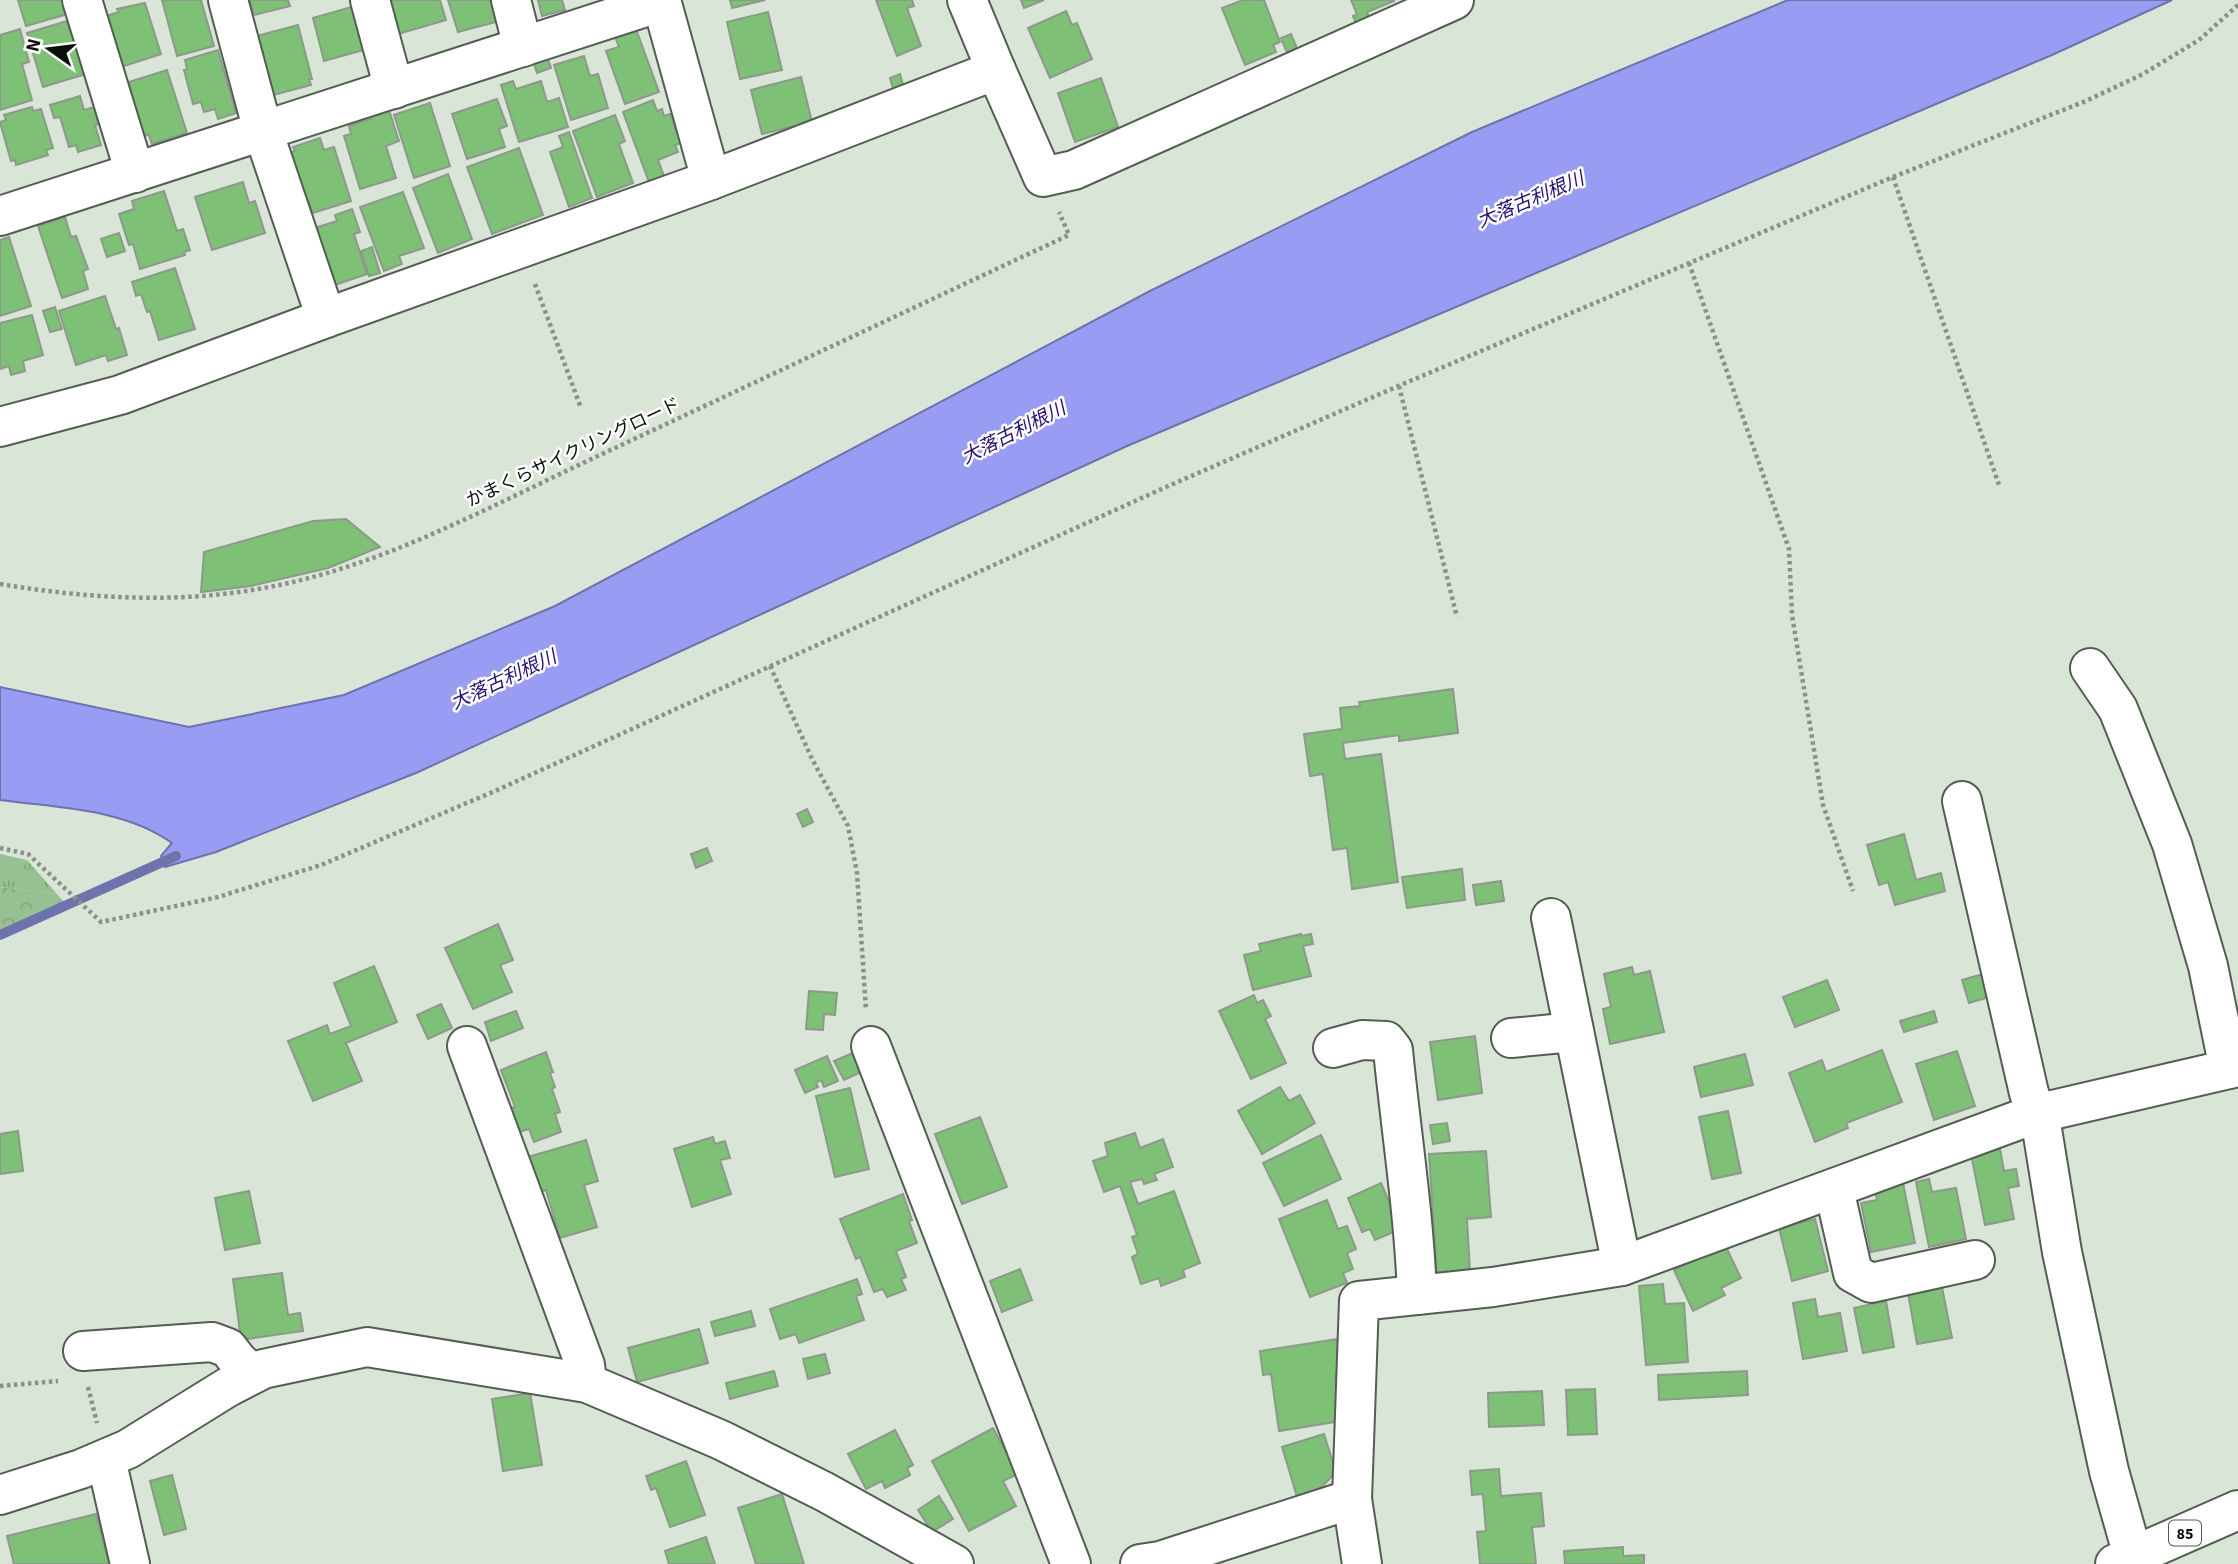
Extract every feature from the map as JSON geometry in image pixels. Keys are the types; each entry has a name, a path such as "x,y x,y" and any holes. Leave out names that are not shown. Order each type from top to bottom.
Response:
{"street":[{"path":"82,0 135,173"},
{"path":"228,0 263,131 326,318"},
{"path":"370,0 394,89"},
{"path":"511,0 523,47"},
{"path":"967,0 1043,177 1074,170 1454,0"},
{"path":"2,208 135,173 661,1 711,180"},
{"path":"0,427 120,395 711,180 996,71"},
{"path":"1362,1564 1352,1499 1359,1301 1493,1287 1622,1266 2035,1114 2234,1068 2208,966 2172,844 2118,709 2090,668"},
{"path":"1962,801 2035,1114 2042,1129 2062,1252 2109,1471 2124,1560"},
{"path":"1551,918 1622,1266"},
{"path":"1511,1038 1574,1032"},
{"path":"1334,1048 1362,1040 1385,1041 1393,1050 1415,1235 1417,1295"},
{"path":"467,1046 585,1365 587,1383"},
{"path":"871,1046 1071,1564"},
{"path":"1834,1189 1853,1273 1871,1283 1975,1260"},
{"path":"83,1351 212,1342 228,1348 252,1374"},
{"path":"0,1494 106,1459 128,1449 252,1374 367,1346 587,1383 721,1440 825,1492 954,1564"},
{"path":"106,1459 131,1564"},
{"path":"1140,1564 1160,1561 1352,1499"},
{"name":"85","path":"2124,1560 2238,1510"}],"path":[{"path":"0,848 28,854 101,922 218,897 321,865 495,792 1166,487 1399,386 1893,177 2087,101 2143,74 2199,40 2238,5"},
{"name":"かまくらサイクリングロード","path":"0,584 97,597 191,597 257,590 337,571 384,553 457,522 1069,235 1043,177"},
{"path":"1893,177 2000,488"},
{"path":"522,249 581,408"},
{"path":"1689,263 1789,549 1792,615 1823,806 1853,891"},
{"path":"1399,386 1457,617"},
{"path":"770,666 812,760 849,826 857,873 871,1046"},
{"path":"83,1351 86,1378 106,1459"}],"green space":[{"path":"0,854 27,860 57,894 0,887"},
{"path":"0,887 57,894 64,902 0,930"}],"water":[{"name":"大落古利根川","path":"1788,0 2172,0 2052,55 1127,446 416,773 216,852 165,867 161,856 172,843 153,831 89,811 0,800 0,687 189,727 344,695 555,606 1150,291 1472,132"}],"building":[{"path":"18,0 64,0 68,14 26,26"},
{"path":"162,0 201,0 214,46 177,56"},
{"path":"250,0 288,0 290,6 254,15"},
{"path":"388,0 440,0 446,20 398,34"},
{"path":"448,0 492,0 503,20 458,32"},
{"path":"538,0 562,0 565,10 542,16"},
{"path":"730,0 765,0 732,8"},
{"path":"876,0 912,0 914,6 907,8 921,46 897,56"},
{"path":"1021,0 1044,0 1024,8"},
{"path":"1243,0 1264,0 1280,42 1273,45 1276,52 1245,65 1222,8"},
{"path":"1351,0 1394,1 1367,12 1369,17 1356,23 1353,16 1357,14"},
{"path":"145,3 161,54 121,67 106,16 119,12 117,9"},
{"path":"355,6 367,49 324,61 313,18"},
{"path":"1066,11 1072,25 1077,23 1092,59 1050,78 1028,28"},
{"path":"768,12 782,70 740,79 727,22"},
{"path":"67,21 70,31 75,29 89,73 43,87 27,33"},
{"path":"298,25 312,79 309,79 311,85 273,95 257,36"},
{"path":"20,29 29,62 22,64 32,100 0,110 0,35"},
{"path":"636,29 659,92 625,104 606,51 619,47 615,37"},
{"path":"1291,34 1301,58 1291,62 1281,38"},
{"path":"218,50 236,113 218,119 215,109 204,112 201,102 193,104 184,70 187,69 185,60"},
{"path":"547,56 551,68 537,73 533,61"},
{"path":"584,56 590,76 598,74 608,108 571,120 554,65"},
{"path":"167,70 187,133 152,144 149,135 143,136 126,83"},
{"path":"900,74 904,88 894,92 890,78"},
{"path":"801,77 812,122 762,134 751,90"},
{"path":"1101,78 1118,127 1075,142 1058,93"},
{"path":"513,81 516,89 541,81 547,102 559,98 568,127 519,142 501,85"},
{"path":"80,96 84,110 94,107 99,124 95,125 101,145 78,152 76,145 69,147 60,117 54,118 50,105"},
{"path":"497,99 507,126 499,129 505,147 467,159 452,114"},
{"path":"653,100 657,111 662,109 664,116 670,114 681,143 675,145 678,152 658,160 664,176 649,182 623,112"},
{"path":"430,103 450,166 414,178 394,115"},
{"path":"32,107 33,111 41,109 53,148 46,150 48,155 16,165 15,160 11,161 0,122 6,120 4,115"},
{"path":"388,107 399,141 386,146 396,178 360,189 344,136 351,134 349,126 371,119 369,113"},
{"path":"615,115 625,141 619,144 633,183 597,197 573,131"},
{"path":"569,132 592,198 569,207 550,152 563,147 559,136"},
{"path":"320,138 324,150 334,147 351,201 313,213 309,202 305,204 289,153 295,151 293,147"},
{"path":"519,148 543,215 492,234 467,167"},
{"path":"448,174 472,239 438,253 413,188"},
{"path":"243,182 249,203 255,201 265,233 212,250 195,197"},
{"path":"164,191 177,231 183,229 190,250 184,252 185,255 140,269 133,244 129,245 119,214 134,209 132,201"},
{"path":"403,192 424,248 399,256 402,264 384,271 360,207"},
{"path":"352,209 360,232 354,234 367,274 335,285 315,228 337,221 335,215"},
{"path":"65,217 71,237 76,236 88,269 83,271 88,289 62,298 38,226"},
{"path":"119,233 125,251 107,257 101,239"},
{"path":"9,237 31,306 0,316 0,240"},
{"path":"372,247 380,273 369,276 361,251"},
{"path":"175,268 195,329 159,340 150,311 147,312 141,294 136,296 132,282"},
{"path":"105,296 127,355 108,361 106,355 76,365 59,311"},
{"path":"55,307 62,329 50,332 43,311"},
{"path":"32,315 43,355 23,361 25,371 11,375 9,366 0,369 0,323"},
{"path":"346,519 380,547 328,568 251,586 201,592 204,552 313,521"},
{"path":"1453,689 1458,733 1399,741 1399,735 1343,743 1345,759 1381,754 1398,882 1352,889 1347,848 1333,850 1323,774 1310,776 1304,734 1342,729 1340,708 1360,706 1359,702"},
{"path":"807,809 813,822 803,827 797,814"},
{"path":"1904,834 1916,880 1941,873 1945,891 1895,905 1888,882 1879,885 1867,845"},
{"path":"707,848 712,861 696,868 691,854"},
{"path":"1462,869 1465,900 1407,908 1402,877"},
{"path":"1501,881 1504,901 1476,905 1473,885"},
{"path":"498,924 513,960 500,965 512,992 473,1009 445,948"},
{"path":"1311,934 1313,944 1303,946 1311,976 1253,990 1244,955 1261,951 1259,944"},
{"path":"374,966 397,1022 346,1043 362,1081 313,1101 288,1041 327,1025 330,1034 351,1026 334,983"},
{"path":"1632,967 1634,975 1650,971 1664,1032 1610,1044 1603,1009 1611,1007 1604,974"},
{"path":"1983,974 1989,997 1969,1003 1962,980"},
{"path":"1827,980 1839,1010 1795,1027 1783,997"},
{"path":"809,991 837,993 835,1015 824,1014 823,1030 806,1029"},
{"path":"1254,995 1257,1003 1263,1000 1271,1016 1265,1019 1286,1063 1251,1079 1219,1011"},
{"path":"441,1004 452,1028 428,1039 417,1015"},
{"path":"516,1011 523,1028 491,1041 485,1022"},
{"path":"1934,1011 1937,1022 1904,1032 1900,1021"},
{"path":"1475,1036 1482,1093 1438,1100 1430,1042"},
{"path":"1882,1050 1902,1102 1846,1123 1848,1128 1815,1142 1789,1073 1822,1060 1826,1072"},
{"path":"857,1051 866,1070 844,1080 834,1061"},
{"path":"1957,1051 1975,1106 1934,1120 1916,1064"},
{"path":"546,1052 553,1072 550,1073 555,1087 552,1089 560,1112 555,1114 561,1132 534,1142 529,1129 519,1132 510,1108 515,1107 501,1070"},
{"path":"1745,1054 1753,1085 1701,1097 1694,1067"},
{"path":"827,1056 838,1081 824,1087 821,1080 816,1083 818,1087 805,1093 795,1070"},
{"path":"1280,1087 1289,1101 1300,1095 1315,1123 1262,1154 1238,1111"},
{"path":"850,1088 869,1169 835,1177 816,1096"},
{"path":"1728,1111 1741,1173 1712,1179 1699,1117"},
{"path":"980,1117 1007,1187 962,1204 935,1134"},
{"path":"1447,1123 1450,1141 1433,1144 1430,1125"},
{"path":"18,1131 23,1171 0,1174 0,1134"},
{"path":"1135,1133 1140,1148 1163,1139 1173,1167 1154,1174 1157,1180 1144,1184 1142,1179 1130,1182 1138,1204 1174,1191 1200,1263 1183,1270 1185,1277 1161,1286 1159,1278 1141,1284 1132,1257 1138,1254 1132,1237 1137,1235 1120,1186 1104,1192 1093,1161 1108,1156 1105,1143"},
{"path":"1321,1135 1341,1179 1284,1206 1263,1163"},
{"path":"713,1137 715,1144 725,1141 730,1158 720,1160 731,1194 692,1207 674,1149"},
{"path":"586,1140 598,1181 584,1185 597,1227 560,1238 546,1190 539,1192 528,1157"},
{"path":"2000,1149 2004,1171 2016,1169 2019,1186 2008,1188 2014,1219 1985,1225 1971,1154"},
{"path":"1486,1151 1491,1217 1467,1219 1470,1272 1437,1274 1429,1154"},
{"path":"1929,1179 1932,1192 1956,1188 1966,1239 1929,1247 1916,1182"},
{"path":"1381,1183 1401,1229 1375,1240 1370,1229 1362,1232 1348,1198"},
{"path":"1903,1183 1915,1243 1871,1252 1861,1203 1877,1200 1875,1189"},
{"path":"249,1191 260,1243 225,1250 215,1198"},
{"path":"903,1194 917,1243 896,1251 906,1277 901,1279 906,1290 887,1297 883,1289 874,1292 860,1257 856,1259 840,1219"},
{"path":"1327,1200 1338,1229 1347,1226 1356,1249 1347,1253 1353,1269 1343,1273 1347,1283 1310,1297 1279,1219"},
{"path":"1815,1219 1828,1271 1792,1281 1779,1228"},
{"path":"1725,1245 1741,1278 1721,1288 1725,1295 1693,1311 1674,1270"},
{"path":"1020,1269 1032,1300 1002,1312 990,1281"},
{"path":"282,1273 288,1315 300,1313 303,1331 241,1340 233,1279"},
{"path":"857,1279 862,1294 856,1296 864,1320 799,1343 796,1334 780,1339 770,1309"},
{"path":"1663,1284 1665,1304 1684,1303 1688,1362 1646,1365 1639,1286"},
{"path":"1942,1287 1952,1338 1917,1344 1908,1293"},
{"path":"1815,1299 1818,1317 1840,1313 1847,1351 1803,1359 1793,1303"},
{"path":"1886,1301 1894,1347 1863,1353 1854,1308"},
{"path":"751,1311 755,1326 715,1336 711,1322"},
{"path":"699,1329 708,1363 637,1382 628,1348"},
{"path":"1338,1339 1343,1374 1335,1376 1342,1421 1279,1431 1271,1374 1263,1375 1260,1351"},
{"path":"825,1354 830,1373 808,1379 803,1359"},
{"path":"774,1371 778,1386 730,1399 726,1383"},
{"path":"1747,1371 1748,1395 1659,1400 1658,1375"},
{"path":"1595,1389 1597,1434 1568,1435 1566,1390"},
{"path":"1542,1391 1544,1425 1489,1427 1488,1393"},
{"path":"530,1393 542,1465 503,1471 492,1399"},
{"path":"993,1428 1018,1474 1003,1481 1016,1506 969,1531 932,1461"},
{"path":"895,1430 913,1465 907,1468 910,1475 885,1488 882,1481 866,1489 848,1454"},
{"path":"1324,1434 1336,1472 1314,1495 1298,1500 1282,1447"},
{"path":"686,1461 705,1515 670,1527 656,1488 651,1490 646,1476"},
{"path":"1499,1469 1501,1496 1541,1493 1544,1526 1532,1527 1536,1564 1480,1564 1477,1532 1486,1531 1483,1494 1472,1495 1470,1471"},
{"path":"172,1475 186,1529 164,1535 150,1481"},
{"path":"782,1494 804,1564 756,1564 738,1508"},
{"path":"939,1496 953,1519 932,1532 918,1510"},
{"path":"96,1514 109,1564 14,1564 7,1536"},
{"path":"706,1537 715,1564 669,1564 665,1551"},
{"path":"1623,1547 1623,1556 1644,1555 1644,1564 1565,1564 1564,1551"}],"waterway":[{"path":"0,935 176,856"}]}
